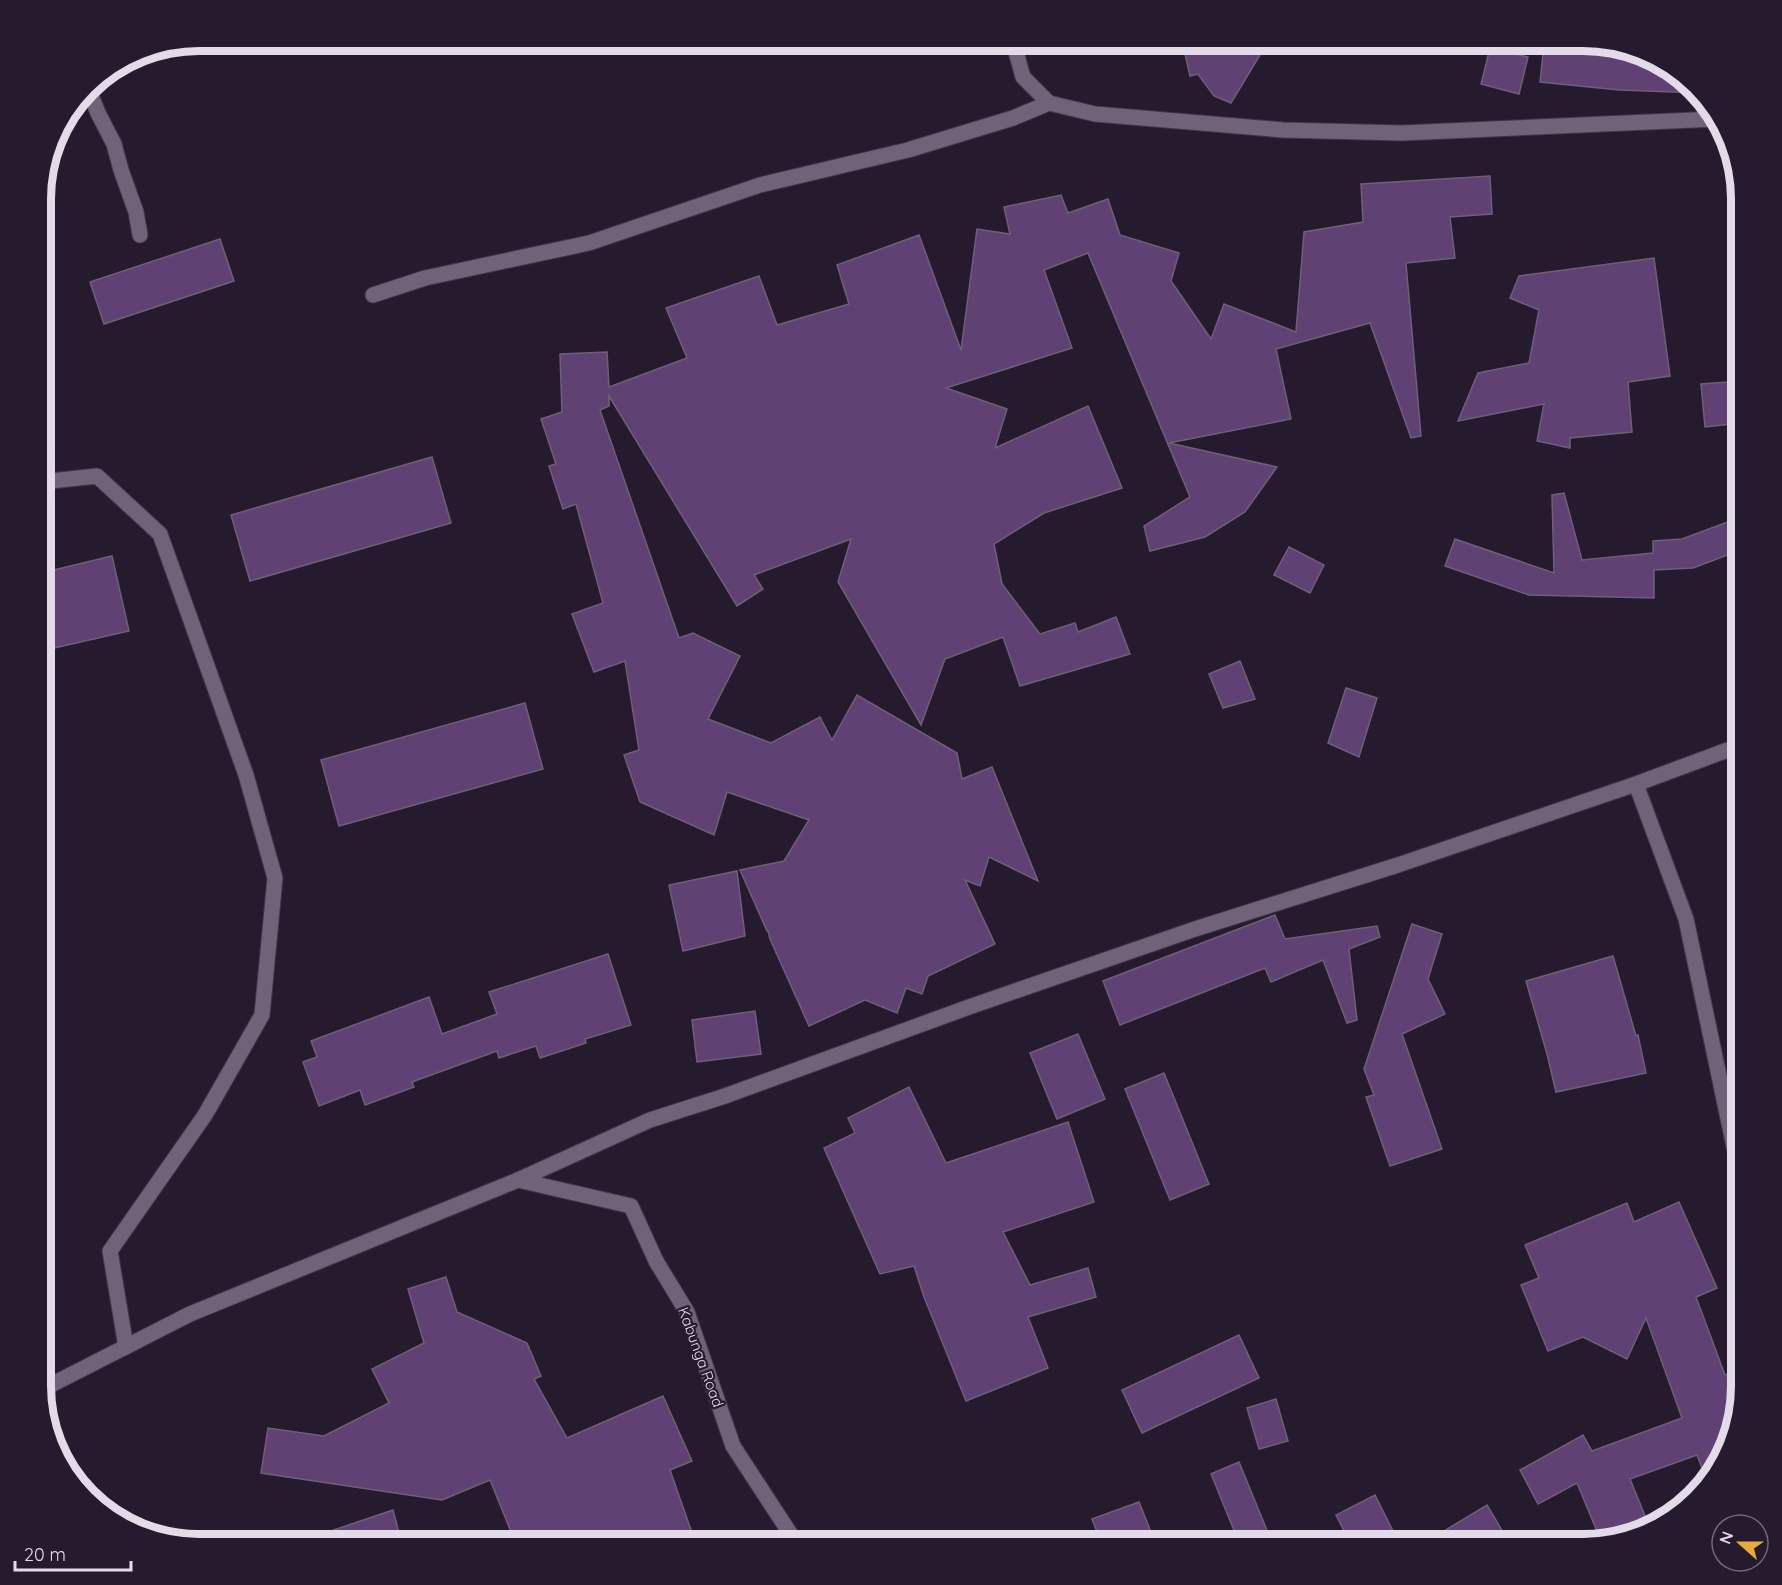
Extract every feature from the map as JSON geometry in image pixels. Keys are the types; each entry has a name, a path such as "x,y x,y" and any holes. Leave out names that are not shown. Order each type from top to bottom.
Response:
{"street":[{"path":"1016,51 1023,77 1049,103 1095,114 1282,129 1402,133 1707,119"},
{"path":"92,97 114,144 136,212 140,235"},
{"path":"373,295 425,278 589,243 760,185 908,150 1014,118 1049,103"},
{"path":"51,481 97,476 160,534 246,775 275,878 262,1015 205,1115 110,1251 126,1347"},
{"path":"51,1385 190,1314 518,1180 651,1120 725,1096 969,1007 1195,929 1398,865 1636,784 1731,749"},
{"path":"1636,784 1686,918 1731,1132"},
{"name":"Kabunga Road","path":"518,1180 631,1206 656,1261 687,1312 733,1446 790,1534"}],"building":[{"path":"1184,51 1262,51 1231,103 1214,96 1198,74 1190,76"},
{"path":"1489,51 1503,51 1528,57 1519,94 1481,84"},
{"path":"1543,51 1592,51 1639,62 1665,76 1686,93 1619,90 1540,82"},
{"path":"1490,176 1492,214 1450,217 1455,258 1406,263 1421,436 1411,438 1370,323 1276,349 1291,419 1169,443 1277,467 1245,512 1205,537 1150,551 1144,526 1190,497 1088,253 1044,270 1072,348 946,388 1007,409 995,448 1088,406 1122,488 1044,513 994,544 1002,584 1040,634 1075,623 1078,632 1116,617 1130,654 1020,686 1003,637 945,659 921,725 838,582 851,539 754,575 763,589 737,606 609,396 609,406 600,410 679,638 693,633 740,656 708,719 771,743 820,717 832,740 857,695 957,753 962,779 992,767 1038,881 989,857 980,886 965,880 995,944 928,976 922,994 906,988 897,1013 865,1000 809,1026 740,870 784,861 809,820 727,792 714,835 640,802 624,755 639,750 625,661 594,672 572,614 603,603 576,504 563,509 549,466 556,464 541,419 562,412 560,354 607,352 609,387 687,358 666,308 759,276 777,325 849,304 837,265 919,235 961,350 977,229 1010,234 1004,207 1061,195 1068,213 1108,199 1120,235 1179,253 1171,281 1211,339 1224,304 1296,332 1304,232 1363,222 1361,184"},
{"path":"220,239 234,281 104,324 90,282"},
{"path":"1654,258 1670,376 1628,382 1632,432 1570,438 1570,448 1537,441 1544,404 1458,421 1478,373 1529,363 1539,310 1510,298 1519,276"},
{"path":"1731,382 1731,424 1705,427 1701,384"},
{"path":"432,457 451,523 250,581 231,515"},
{"path":"1564,493 1582,560 1653,553 1653,541 1682,539 1731,521 1731,554 1693,568 1654,570 1654,598 1529,595 1445,566 1455,539 1554,573 1552,495"},
{"path":"1289,547 1324,565 1310,593 1274,575"},
{"path":"112,556 129,631 51,649 51,571"},
{"path":"1240,661 1255,699 1223,708 1209,674"},
{"path":"1346,688 1377,698 1359,757 1328,743"},
{"path":"525,703 543,769 339,826 321,760"},
{"path":"737,871 745,936 683,951 669,885"},
{"path":"1275,915 1285,939 1377,926 1380,937 1349,949 1357,1020 1347,1023 1323,960 1271,982 1265,968 1120,1025 1103,981"},
{"path":"1412,924 1442,934 1428,979 1445,1014 1402,1034 1442,1149 1390,1166 1366,1097 1374,1095 1364,1069"},
{"path":"608,954 631,1025 585,1039 586,1043 540,1058 536,1046 499,1058 497,1051 412,1082 414,1087 365,1105 360,1090 319,1106 303,1062 317,1057 311,1041 429,997 442,1034 497,1014 489,992"},
{"path":"1613,956 1636,1036 1638,1035 1646,1073 1556,1092 1526,981"},
{"path":"755,1011 761,1054 697,1062 692,1020"},
{"path":"1078,1034 1105,1099 1057,1119 1030,1053"},
{"path":"1164,1073 1209,1184 1170,1200 1125,1089"},
{"path":"909,1087 946,1163 1068,1122 1094,1202 1003,1232 1030,1285 1088,1268 1096,1297 1028,1317 1048,1368 966,1401 924,1297 914,1266 880,1274 824,1148 855,1133 848,1118"},
{"path":"1679,1202 1717,1288 1696,1297 1725,1375 1731,1373 1730,1405 1720,1442 1703,1471 1697,1455 1630,1479 1647,1520 1598,1533 1577,1483 1538,1504 1520,1470 1583,1435 1592,1451 1682,1418 1646,1318 1627,1359 1583,1337 1548,1351 1521,1285 1539,1278 1525,1245 1627,1203 1634,1222"},
{"path":"446,1277 457,1312 527,1343 541,1376 534,1379 567,1438 663,1396 692,1461 670,1470 692,1534 512,1534 490,1480 442,1500 261,1473 268,1428 324,1436 389,1403 372,1369 424,1343 408,1289"},
{"path":"1239,1335 1259,1378 1142,1433 1122,1390"},
{"path":"1276,1399 1288,1441 1259,1449 1247,1408"},
{"path":"1239,1462 1268,1534 1236,1534 1211,1474"},
{"path":"1375,1495 1394,1534 1346,1534 1336,1515"},
{"path":"1139,1502 1151,1532 1146,1534 1098,1534 1092,1519"},
{"path":"1487,1505 1503,1532 1500,1534 1439,1534"},
{"path":"393,1510 399,1534 322,1534"}]}
